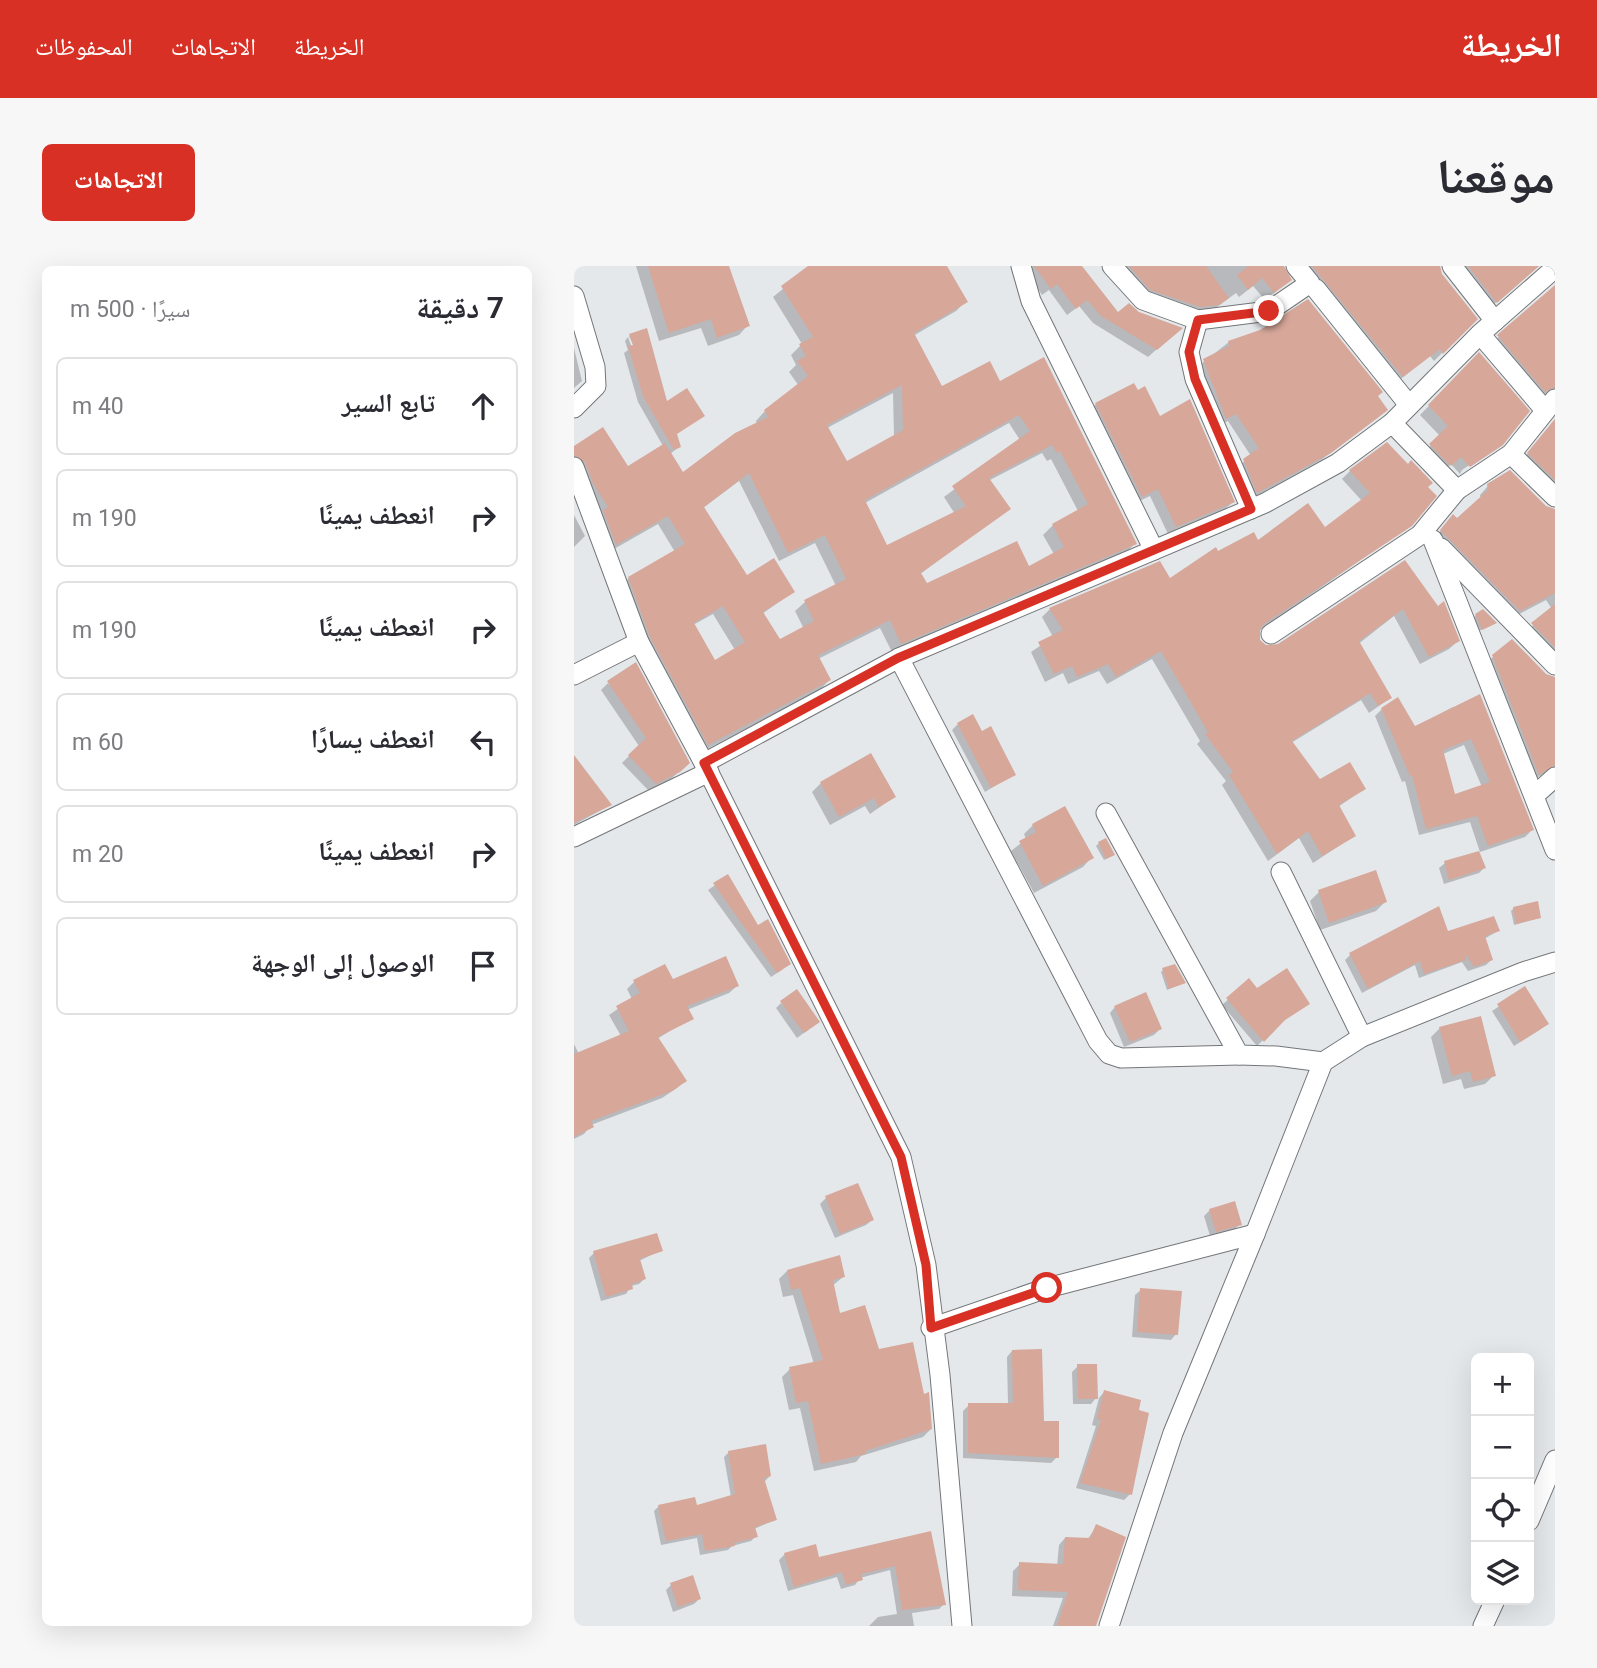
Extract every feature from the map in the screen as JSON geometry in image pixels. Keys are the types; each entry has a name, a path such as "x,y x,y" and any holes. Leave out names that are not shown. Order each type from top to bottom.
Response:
{"street":[{"path":"1021,266 1031,301 1154,550"},
{"path":"1112,266 1143,300 1198,320 1269,311 1310,283 1296,266"},
{"path":"1452,266 1495,321"},
{"path":"574,837 707,767 898,658 1251,509 1338,463 1392,423 1480,334 1555,268"},
{"path":"1316,289 1409,405"},
{"path":"574,296 595,367 596,386 574,408"},
{"path":"1198,320 1189,352 1195,379 1251,509"},
{"path":"1271,634 1427,538 1457,490 1511,454 1550,404 1480,334"},
{"path":"1392,423 1457,490"},
{"path":"1511,454 1555,497"},
{"path":"574,467 639,642 707,767 901,1157 926,1265 931,1328 940,1375 962,1626"},
{"path":"1427,538 1555,665"},
{"path":"1427,538 1553,840"},
{"path":"574,675 639,642"},
{"path":"898,658 1098,1041 1109,1054 1121,1058 1276,1056 1323,1062"},
{"path":"1535,794 1555,777"},
{"path":"1106,813 1239,1055"},
{"path":"1281,872 1363,1037"},
{"path":"1108,1626 1173,1433 1323,1062 1363,1037 1523,972 1555,962"},
{"path":"931,1328 1047,1288 1255,1234"},
{"path":"1534,1509 1555,1460"},
{"path":"1483,1626 1493,1605"}],"building":[{"path":"648,266 729,266 750,326 717,338 711,319 669,333"},
{"path":"808,266 947,266 968,302 914,333 942,386 990,361 1000,381 1044,357 1137,544 901,644 890,620 818,655 831,680 708,745 650,637 628,577 685,544 668,516 616,545 603,510 608,507 593,483 585,462 574,455 574,446 603,427 628,466 665,443 683,472 735,433 768,417 764,410 808,376 797,361 806,356 799,344 813,337 781,286","holes":["902,385 903,430 847,461 827,425","1019,415 1030,431 952,486 966,506 887,545 865,500","1052,445 1057,453 1060,451 1088,504 1052,524 1064,547 1029,566 1017,541 927,583 921,573 1011,509 989,478","749,473 788,553 825,535 846,579 804,600 814,621 780,639 763,612 795,592 774,558 747,575 704,507","723,606 745,642 715,660 694,623"]},
{"path":"1034,266 1082,266 1118,312 1129,303 1139,312 1183,328 1157,350 1101,316 1087,300 1076,309 1057,284 1051,289"},
{"path":"1129,266 1206,266 1229,298 1219,305 1200,307 1150,290"},
{"path":"1248,266 1284,266 1292,280 1274,293 1262,278 1248,290 1237,275"},
{"path":"1312,266 1440,266 1442,274 1478,319 1443,354 1440,349 1403,377"},
{"path":"1468,266 1539,266 1497,303"},
{"path":"1555,285 1555,387 1545,392 1497,335"},
{"path":"1308,299 1383,392 1378,396 1388,410 1331,453 1257,493 1243,459 1259,448 1236,414 1226,419 1203,359 1229,346 1228,341 1260,330"},
{"path":"647,328 667,401 687,388 705,416 677,434 681,447 674,450 643,396 628,346 633,345 629,334"},
{"path":"1479,352 1530,411 1503,445 1470,467 1461,457 1451,466 1429,444 1448,426 1428,405"},
{"path":"1134,383 1138,390 1145,386 1160,416 1190,399 1235,502 1176,527 1158,489 1142,497 1095,403"},
{"path":"1555,419 1555,480 1527,453"},
{"path":"1387,442 1408,464 1411,460 1433,483 1428,487 1437,496 1412,526 1264,624 1260,629 1260,640 1266,645 1278,644 1405,560 1438,606 1444,601 1460,641 1429,657 1403,609 1359,641 1392,698 1378,706 1370,693 1292,741 1320,779 1350,762 1366,789 1339,805 1356,836 1322,856 1308,831 1277,854 1229,775 1233,772 1205,734 1208,732 1161,651 1116,677 1108,664 1077,677 1072,666 1054,674 1038,642 1063,630 1049,608 1160,561 1170,578 1216,547 1218,551 1254,532 1258,540 1308,503 1325,527 1370,493 1349,470"},
{"path":"1510,470 1546,506 1555,509 1555,593 1520,611 1440,530 1453,514 1457,518 1488,490 1487,484"},
{"path":"1555,604 1555,647 1531,623"},
{"path":"1483,609 1497,623 1482,630 1475,614"},
{"path":"1512,639 1546,674 1555,677 1555,765 1539,775 1492,655"},
{"path":"636,662 690,763 680,772 656,784 628,755 646,738 607,681"},
{"path":"1480,694 1534,830 1488,846 1477,816 1426,829 1412,775 1410,776 1381,708 1398,697 1415,726","holes":["1471,739 1490,782 1455,794 1443,750"]},
{"path":"973,714 982,731 991,726 1016,775 991,788 957,723"},
{"path":"871,753 896,797 879,807 874,798 839,817 820,782"},
{"path":"574,755 612,805 574,823"},
{"path":"1065,806 1094,858 1043,886 1019,841 1036,832 1032,824"},
{"path":"1106,838 1115,855 1106,859 1098,842"},
{"path":"1479,851 1486,868 1449,880 1444,861"},
{"path":"1376,870 1387,902 1329,923 1318,890"},
{"path":"728,874 758,925 768,919 791,964 777,973 713,883"},
{"path":"1538,901 1541,918 1516,924 1513,907"},
{"path":"1439,906 1448,931 1494,916 1500,931 1485,936 1493,960 1474,967 1465,953 1466,960 1424,974 1420,961 1368,989 1349,953"},
{"path":"726,956 739,986 687,1006 694,1019 658,1037 687,1081 672,1091 591,1121 594,1127 574,1137 574,1054 629,1031 616,1006 640,993 633,980 665,964 673,979"},
{"path":"1175,964 1186,983 1169,989 1162,968"},
{"path":"1287,968 1310,1004 1285,1020 1264,1042 1226,998 1249,978 1257,988"},
{"path":"1525,986 1549,1024 1520,1042 1497,1004"},
{"path":"797,989 820,1022 804,1033 780,1001"},
{"path":"1146,992 1162,1029 1130,1042 1114,1006"},
{"path":"1481,1016 1496,1076 1473,1082 1470,1071 1452,1076 1439,1027"},
{"path":"858,1183 874,1220 840,1234 825,1196"},
{"path":"1235,1201 1242,1225 1216,1232 1209,1209"},
{"path":"657,1233 663,1251 640,1259 646,1279 632,1284 633,1289 606,1297 593,1251"},
{"path":"840,1255 845,1277 833,1280 840,1313 865,1305 879,1349 913,1342 924,1394 929,1392 932,1429 865,1451 866,1454 821,1464 808,1401 796,1403 789,1367 823,1360 800,1288 791,1290 787,1270"},
{"path":"1140,1288 1182,1291 1178,1335 1137,1332"},
{"path":"1042,1349 1044,1421 1059,1421 1059,1458 968,1453 968,1403 1013,1403 1012,1350"},
{"path":"1077,1364 1097,1364 1098,1399 1078,1399"},
{"path":"1104,1390 1141,1400 1139,1410 1149,1413 1132,1495 1080,1483 1101,1420 1097,1419"},
{"path":"766,1444 771,1476 764,1478 777,1520 755,1527 758,1537 734,1543 735,1546 705,1551 702,1534 666,1541 658,1505 695,1497 697,1505 735,1494 728,1451"},
{"path":"1096,1524 1126,1537 1096,1626 1057,1626 1068,1592 1018,1590 1019,1562 1063,1564 1065,1537 1090,1538"},
{"path":"931,1531 946,1605 902,1610 895,1566 861,1574 863,1580 846,1585 842,1572 794,1587 784,1553 816,1544 819,1557"},
{"path":"693,1575 701,1599 678,1607 670,1583"}],"route":[{"path":"1047,1288 931,1328 926,1265 901,1157 704,763 898,658 1251,509 1195,379 1189,352 1198,320 1269,311"}]}
